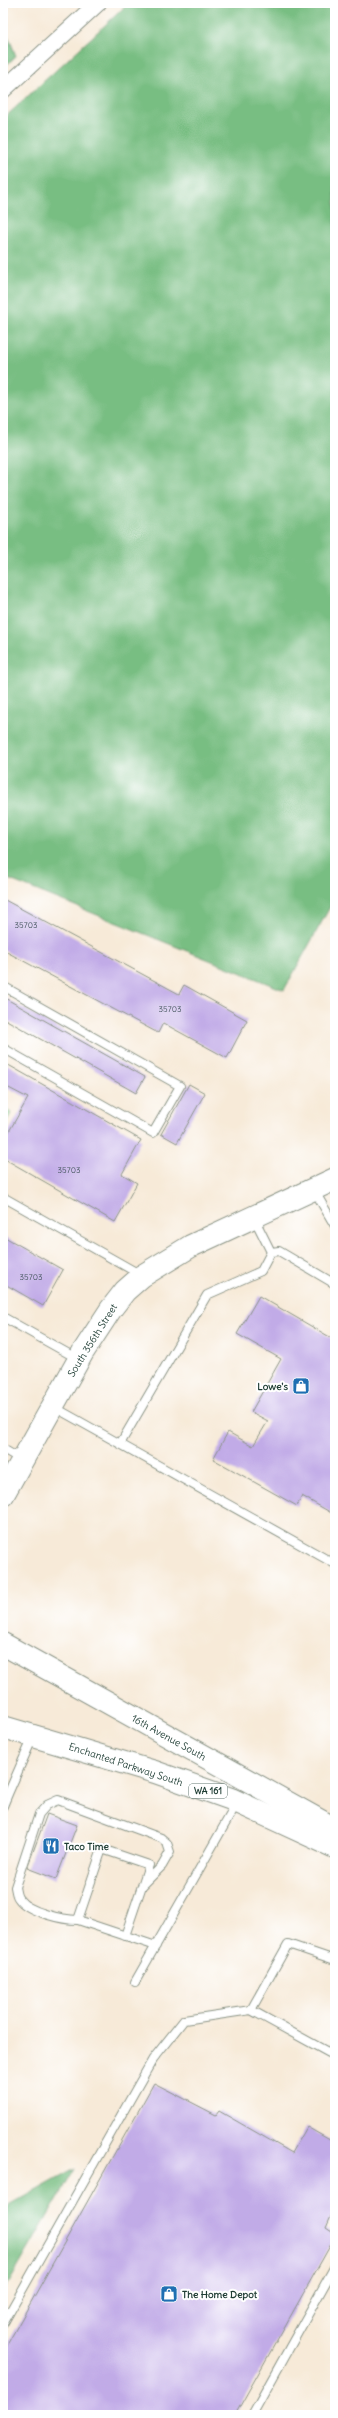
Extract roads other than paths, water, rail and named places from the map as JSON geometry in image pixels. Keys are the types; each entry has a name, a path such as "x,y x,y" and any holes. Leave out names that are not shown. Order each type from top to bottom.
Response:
{"main road":[{"name":"South 356th Street","path":"3,1495 78,1360 111,1309 142,1276 191,1246 335,1179"},
{"name":"16th Avenue South","path":"3,1644 335,1830"},
{"name":"Enchanted Parkway South","path":"3,1727 155,1772 238,1802 335,1847"}],"street":[{"path":"3,90 98,3"}],"lane":[{"path":"3,986 180,1086 153,1133 3,1048"},
{"path":"313,1190 335,1226"},
{"path":"3,1197 142,1276"},
{"path":"254,1218 271,1252"},
{"path":"271,1252 279,1252 335,1284"},
{"path":"120,1444 207,1294 261,1271 271,1252"},
{"path":"3,1317 78,1360"},
{"path":"53,1406 335,1564"},
{"path":"3,1449 23,1460"},
{"path":"3,1806 5,1794 34,1736"},
{"path":"142,1886 162,1866 170,1852 167,1844 161,1838 58,1800 47,1804 39,1814 15,1887 17,1898 23,1904 34,1909 65,1920 78,1920 156,1946"},
{"path":"135,1982 238,1802"},
{"path":"78,1920 102,1849 149,1865 125,1936"},
{"path":"251,2010 288,1944 335,1960"},
{"path":"3,2324 153,2058 184,2020 251,2010 335,2056"},
{"path":"252,2415 335,2266"}],"place":[{"name":"Lowe's","path":"301,1386"},
{"name":"Taco Time","path":"51,1846"},
{"name":"The Home Depot","path":"169,2294"}]}
